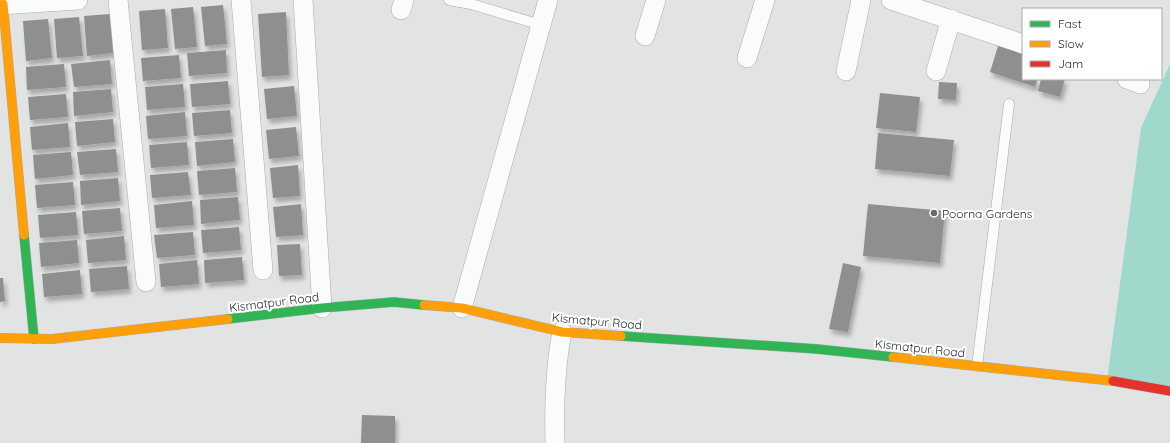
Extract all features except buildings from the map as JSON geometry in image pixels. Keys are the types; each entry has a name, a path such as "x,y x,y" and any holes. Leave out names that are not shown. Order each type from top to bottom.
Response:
{"street":[{"path":"34,339 2,5 78,0"},
{"path":"118,0 146,282"},
{"path":"241,0 263,270"},
{"path":"303,0 322,308"},
{"path":"462,308 548,0"},
{"path":"645,36 656,0"},
{"path":"747,58 765,0"},
{"path":"846,71 862,0"},
{"path":"891,0 1022,44"},
{"path":"936,71 951,19"},
{"name":"Kismatpur Road","path":"0,338 52,339 322,308 394,302 462,308 562,332 817,349 1107,380 1170,391"},
{"path":"555,443 554,410 562,332"}],"lane":[{"path":"449,0 471,4 541,25"},
{"path":"977,366 1009,104"}],"green space":[{"path":"1170,64 1170,391 1107,380 1141,128"}],"traffic: fast":[{"path":"24,235 34,339"},
{"path":"228,319 322,308 394,302 424,305"},
{"path":"621,336 817,349 893,357"}],"traffic: slow":[{"path":"3,4 24,235"},
{"path":"424,305 462,308 562,332 621,336"},
{"path":"0,338 52,339 228,319"},
{"path":"893,357 1113,381"}],"traffic: jam":[{"path":"1113,381 1170,391"}],"place":[{"name":"Poorna Gardens","path":"934,213"}]}
